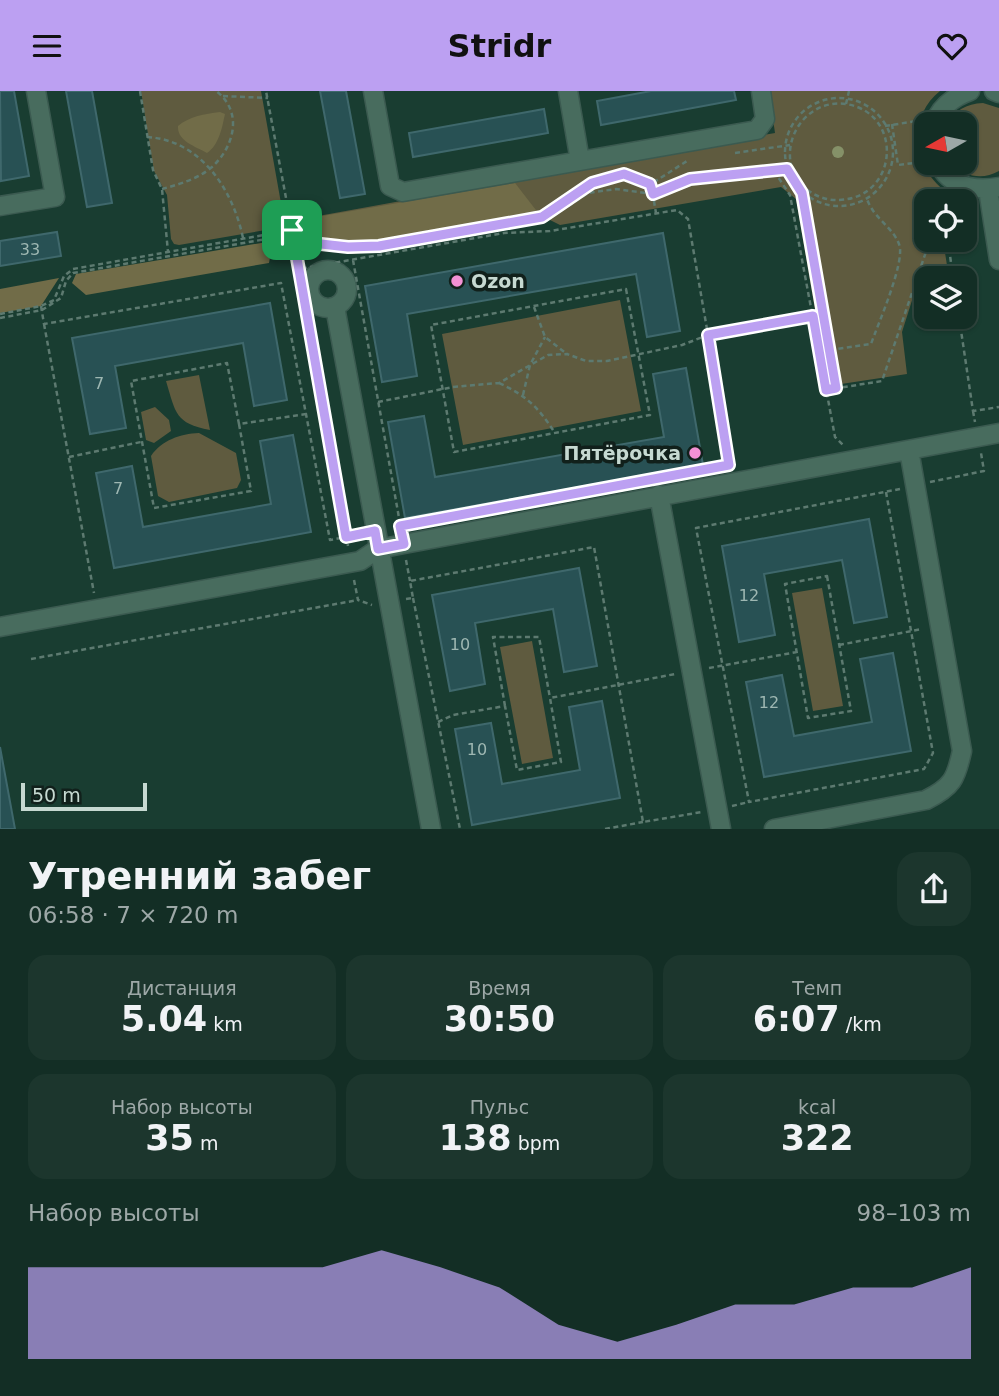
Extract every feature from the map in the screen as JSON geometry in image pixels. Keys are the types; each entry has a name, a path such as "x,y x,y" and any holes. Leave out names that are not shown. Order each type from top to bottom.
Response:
{"street":[{"path":"0,207 55,197 36,91"},
{"path":"373,91 390,186 403,192 757,130 765,119 761,91"},
{"path":"568,91 580,161"},
{"path":"938,112 959,95 970,91"},
{"path":"994,91 999,93"},
{"path":"948,175 966,187 994,188 999,260"},
{"path":"335,307 431,829"},
{"path":"377,540 404,544 999,433"},
{"path":"774,829 926,800 945,790 956,776 962,751 909,450"},
{"path":"659,495 721,829"},
{"path":"0,628 360,561 377,540"}],"path":[{"path":"140,91 153,170 162,189 168,252"},
{"path":"162,189 185,183 211,168 228,146 234,121 230,106 216,91"},
{"path":"266,91 346,537 377,540"},
{"path":"846,104 849,91"},
{"path":"223,96 268,98"},
{"path":"848,99 866,105 887,125 893,152 891,168 877,193 867,200 845,206 829,206 816,202 802,193 787,169 784,146 793,123 802,113 824,100 848,99"},
{"path":"801,184 818,197 833,201 848,200 865,194 883,172 887,157 887,142 880,126 869,114 854,106 837,103 806,115 796,129 790,145 791,166 801,184 836,388"},
{"path":"880,126 914,123"},
{"path":"892,124 898,165 914,163"},
{"path":"147,137 181,145 211,168 236,211 243,239"},
{"path":"731,153 790,145"},
{"path":"650,184 692,159"},
{"path":"0,316 42,310 61,298 66,281 73,273 289,235 307,249 376,249 547,219 588,193 616,189 653,194 690,179 787,169"},
{"path":"774,171 790,195 835,437 847,449"},
{"path":"0,316 54,300 64,276 73,269 292,230 296,230 312,243 348,247 379,246 542,217 592,183 624,174 650,184"},
{"path":"650,184 656,213"},
{"path":"830,350 871,344 900,262 900,246 896,238 874,216 865,194"},
{"path":"299,269 503,233 550,231 677,209 688,219 729,465"},
{"path":"826,390 882,381 926,252"},
{"path":"353,259 410,581"},
{"path":"626,289 650,415 454,452 431,325 534,306 626,289"},
{"path":"534,306 545,337 567,354 586,361 607,361 682,345 708,335 813,316"},
{"path":"44,324 94,596"},
{"path":"886,492 933,753 924,769 749,802 696,528 984,471 961,329"},
{"path":"523,395 530,365 545,337"},
{"path":"378,402 443,389 499,383 548,355 567,354"},
{"path":"228,363 239,424 251,491 154,508 131,381 228,363"},
{"path":"499,383 523,395 541,412 555,433"},
{"path":"973,411 999,407"},
{"path":"239,424 307,414"},
{"path":"69,457 142,441"},
{"path":"827,576 839,645 851,711 808,718 785,584 827,576"},
{"path":"413,598 460,829"},
{"path":"31,659 358,600"},
{"path":"839,645 940,626"},
{"path":"493,637 539,637 550,698 561,762 517,770 493,637"},
{"path":"550,698 619,684"},
{"path":"438,722 453,715 506,706"},
{"path":"605,829 647,821"}],"shaded area":[{"path":"141,91 261,91 284,220 277,228 174,244 171,239 167,195 154,171"},
{"path":"769,91 940,91 924,112 914,112 914,175 930,175 943,189 914,189 914,252 945,252 947,266 914,266 914,294 902,332 907,374 828,386 796,199 781,187 560,225 550,220 352,254 310,241 297,228 296,220 775,133"},
{"path":"983,103 999,108 999,171 986,176 970,175 977,175 977,112 958,112 971,105"},
{"path":"220,112 225,114 221,130 217,141 207,153 180,136 178,126 187,120"},
{"path":"515,183 539,214 377,243 350,244 311,240 297,226 299,220"},
{"path":"273,241 269,263 86,295 72,283 76,274"},
{"path":"59,278 41,306 0,313 0,289"},
{"path":"620,300 641,411 463,445 442,334"},
{"path":"199,375 210,430 183,420 175,409 166,381"},
{"path":"155,407 169,420 171,431 154,443 146,440 141,412"},
{"path":"199,433 236,453 241,480 237,488 169,502 158,496 151,456 160,446 172,439"},
{"path":"822,588 843,706 813,711 792,593"},
{"path":"532,641 553,758 522,764 500,647"}],"building":[{"path":"0,91 14,91 29,176 1,181"},
{"path":"66,91 92,91 112,203 87,207"},
{"path":"320,91 346,91 365,194 340,198"},
{"path":"651,91 734,91 736,100 601,125 597,101"},
{"path":"544,109 548,133 413,157 409,133"},
{"path":"57,232 61,256 0,266 0,241"},
{"path":"663,233 680,331 647,337 636,274 407,314 417,376 382,382 365,286"},
{"path":"270,303 287,400 254,406 243,343 115,366 126,428 90,434 72,338"},
{"path":"686,368 703,465 405,518 388,422 424,416 435,477 664,437 653,374"},
{"path":"293,435 311,532 114,568 96,473 132,466 143,527 271,504 260,441"},
{"path":"869,519 887,617 854,623 842,560 764,574 775,635 739,642 722,546"},
{"path":"579,568 597,666 564,672 553,609 475,623 485,684 450,691 432,595"},
{"path":"893,653 911,751 764,777 746,682 782,675 794,736 872,722 860,659"},
{"path":"602,701 620,798 472,825 455,729 491,723 502,784 580,770 569,707"},
{"path":"0,747 15,829 0,829"}],"place":[{"name":"Ozon","path":"457,281"},
{"name":"Пятёрочка","path":"695,453"}],"route":[{"path":"787,169 802,193 836,388 826,390 813,316 708,335 729,465 400,526 404,544 378,549 375,531 346,537 292,230 296,230 312,243 348,247 379,246 542,217 592,183 624,174 650,184 653,194 690,179 787,169"}]}
